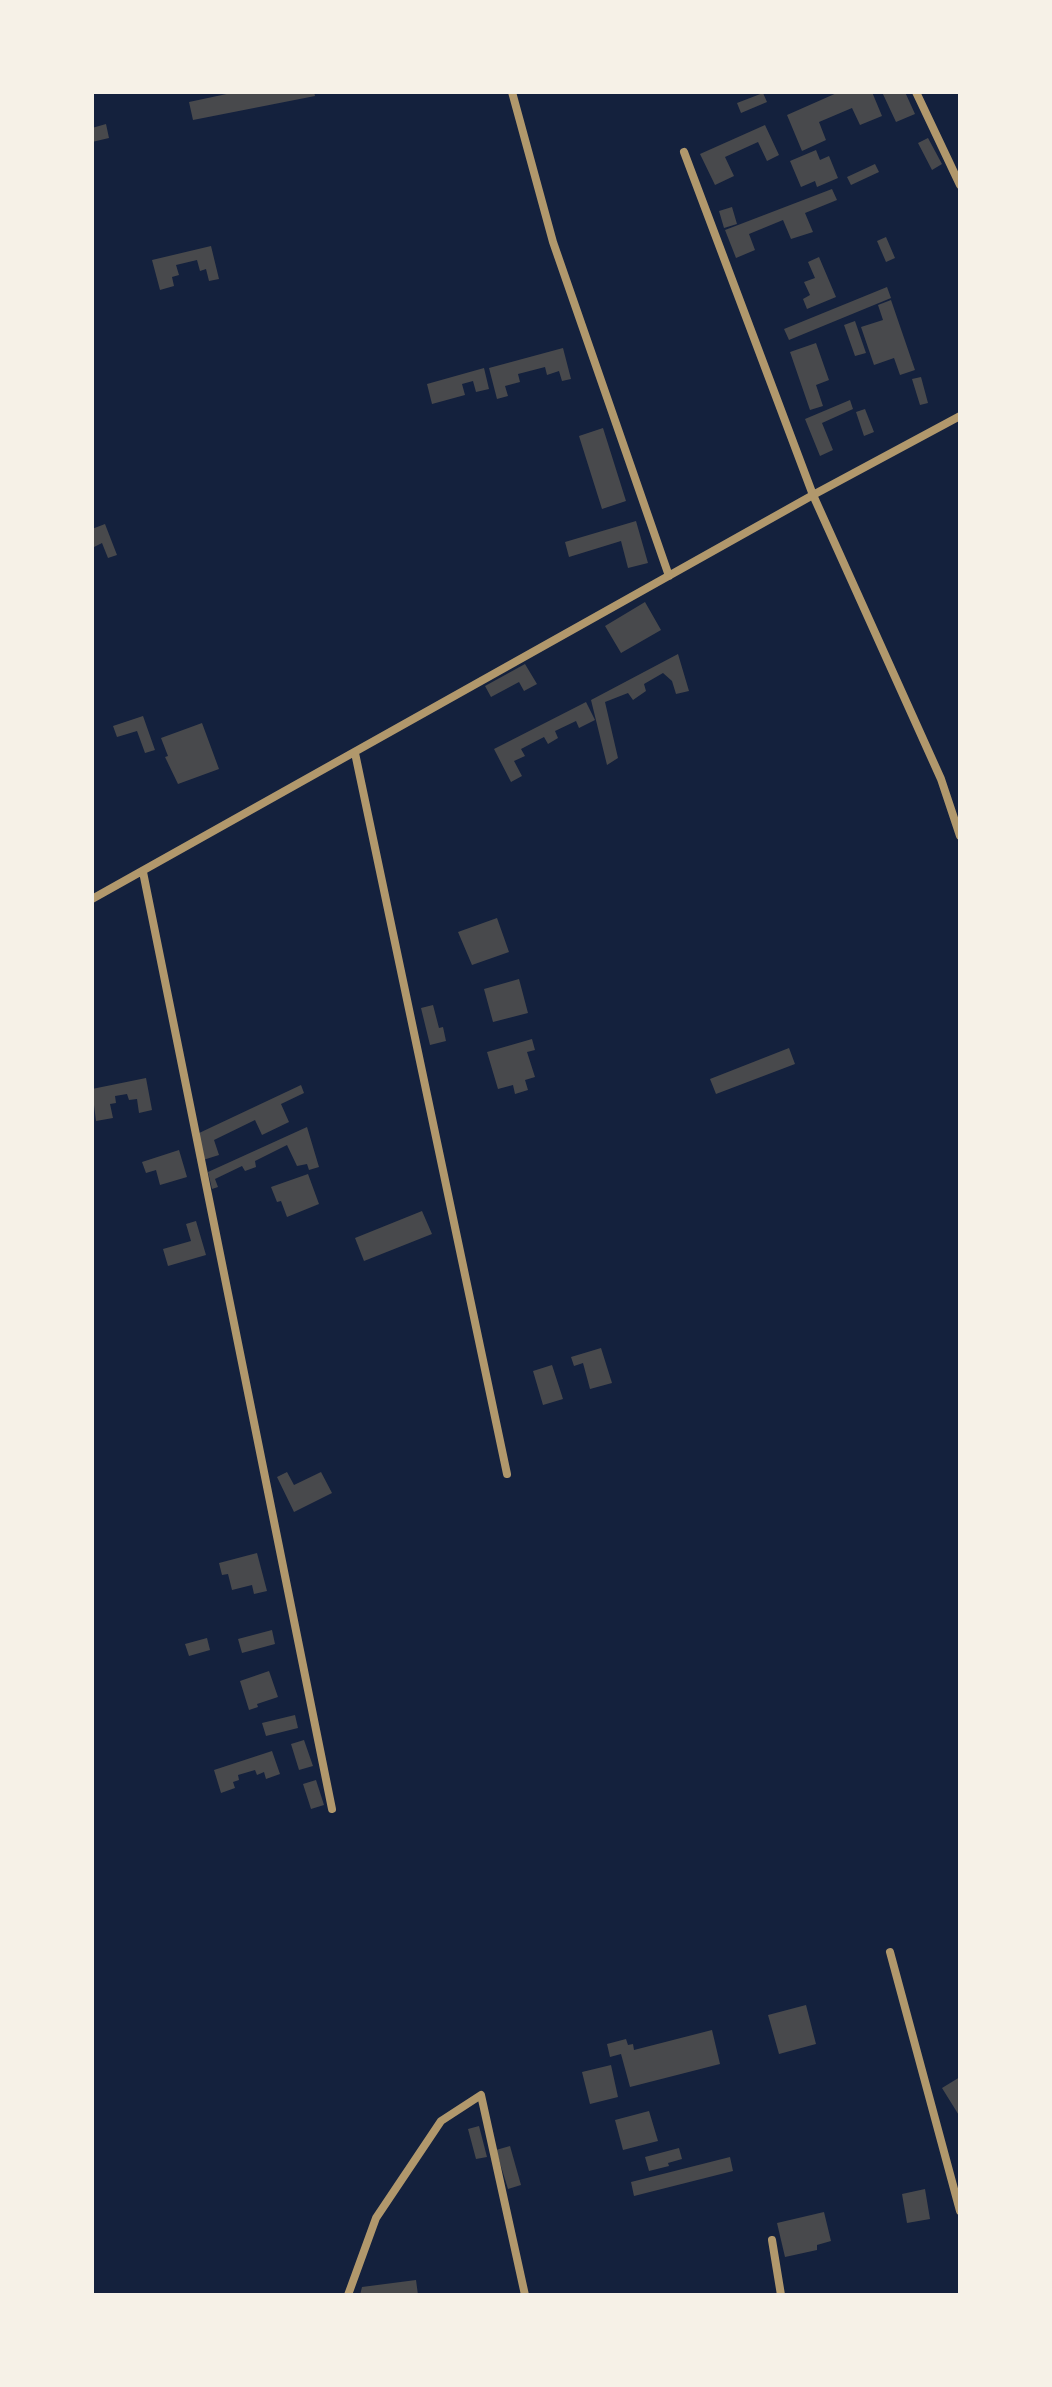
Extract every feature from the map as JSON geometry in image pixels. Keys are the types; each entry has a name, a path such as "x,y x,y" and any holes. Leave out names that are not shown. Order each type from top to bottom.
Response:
{"street":[{"path":"512,92 553,242 669,576"},
{"path":"916,92 960,185"},
{"path":"684,152 813,495 941,779 960,836"},
{"path":"92,899 813,495 960,416"},
{"path":"355,753 507,1474"},
{"path":"143,872 332,1809"},
{"path":"890,1952 960,2211"},
{"path":"348,2295 376,2218 441,2121 481,2095 525,2295"},
{"path":"772,2240 781,2295"}],"building":[{"path":"236,92 314,92 315,96 193,120 189,102"},
{"path":"839,92 872,92 882,116 860,125 852,108 819,122 826,140 802,151 787,115"},
{"path":"882,92 905,92 915,114 896,122"},
{"path":"763,93 767,102 741,113 737,103"},
{"path":"106,124 109,138 92,142 92,128"},
{"path":"765,125 779,155 767,161 758,142 725,157 734,176 715,185 700,154"},
{"path":"928,138 942,164 932,170 918,143"},
{"path":"816,150 820,160 829,156 838,178 817,187 815,181 801,187 790,161"},
{"path":"875,164 879,172 851,185 847,177"},
{"path":"832,189 837,200 805,213 813,232 791,239 783,220 749,234 755,250 736,258 725,230"},
{"path":"732,207 737,224 724,228 719,211"},
{"path":"886,237 895,258 886,262 877,241"},
{"path":"211,246 219,279 209,281 206,269 200,271 197,260 176,265 179,275 172,277 174,286 160,290 152,260"},
{"path":"819,257 836,297 807,309 803,299 810,295 804,282 815,278 808,262"},
{"path":"887,287 891,298 789,340 784,329"},
{"path":"891,300 915,370 900,375 894,358 874,365 861,327 883,320 878,305"},
{"path":"855,321 866,353 855,356 844,325"},
{"path":"816,343 829,380 816,385 823,406 810,410 790,352"},
{"path":"563,348 571,379 562,381 559,371 547,375 545,367 518,374 520,382 505,386 508,396 497,399 489,368"},
{"path":"484,368 489,389 476,392 473,381 462,384 465,395 432,404 427,384"},
{"path":"921,377 928,403 920,405 912,379"},
{"path":"850,400 853,409 822,423 833,450 820,456 805,419"},
{"path":"865,409 874,432 864,436 856,412"},
{"path":"603,428 626,501 602,509 579,436"},
{"path":"636,521 648,563 628,568 621,541 569,557 565,542"},
{"path":"105,524 117,555 108,558 102,543 92,548 92,529"},
{"path":"645,602 661,630 621,653 605,626"},
{"path":"678,654 689,691 676,694 672,681 663,673 644,684 646,691 633,700 628,693 605,702 618,758 607,765 591,700"},
{"path":"525,664 537,684 524,691 519,682 491,697 485,686"},
{"path":"586,702 595,720 579,728 576,721 555,731 558,738 548,744 544,737 521,749 525,756 514,761 522,776 511,782 494,749"},
{"path":"143,716 155,750 145,753 137,731 117,737 113,726"},
{"path":"202,723 219,769 178,784 165,757 168,756 161,738"},
{"path":"497,918 509,952 472,965 458,932"},
{"path":"519,979 528,1013 493,1022 484,989"},
{"path":"433,1005 446,1041 430,1045 421,1008"},
{"path":"532,1039 535,1050 527,1052 535,1077 525,1080 528,1090 515,1094 513,1085 498,1089 487,1052"},
{"path":"789,1048 795,1064 716,1094 710,1079"},
{"path":"146,1078 152,1110 139,1113 137,1099 129,1100 127,1094 115,1096 116,1103 110,1104 113,1118 96,1121 92,1089"},
{"path":"301,1085 304,1093 281,1104 289,1122 262,1135 255,1120 214,1140 219,1155 203,1160 197,1134"},
{"path":"307,1127 319,1167 309,1170 307,1164 297,1166 287,1145 255,1161 256,1167 245,1171 242,1166 215,1179 218,1187 212,1189 208,1172"},
{"path":"179,1150 187,1177 160,1185 156,1170 146,1173 142,1162"},
{"path":"308,1174 319,1204 287,1217 271,1187"},
{"path":"422,1211 432,1234 364,1261 355,1238"},
{"path":"196,1221 206,1255 168,1266 163,1249 191,1241 186,1224"},
{"path":"601,1348 612,1383 590,1389 583,1363 574,1366 571,1357"},
{"path":"552,1365 563,1399 543,1405 533,1371"},
{"path":"287,1472 294,1485 321,1472 332,1493 294,1512 277,1477"},
{"path":"257,1553 267,1591 254,1594 252,1585 232,1590 228,1574 222,1575 219,1563"},
{"path":"272,1630 275,1644 242,1653 238,1639"},
{"path":"207,1638 210,1650 189,1656 185,1644"},
{"path":"269,1671 278,1697 249,1710 240,1681"},
{"path":"295,1715 298,1728 266,1736 262,1723"},
{"path":"304,1740 313,1766 299,1770 291,1744"},
{"path":"272,1751 280,1774 266,1779 264,1772 257,1775 255,1770 238,1775 239,1780 233,1782 235,1788 221,1793 214,1770"},
{"path":"316,1780 324,1805 311,1809 303,1784"},
{"path":"806,2005 816,2044 779,2054 768,2015"},
{"path":"712,2030 720,2064 630,2087 621,2054 610,2057 607,2044 626,2039 628,2045 633,2044 634,2050"},
{"path":"611,2065 618,2097 590,2104 582,2072"},
{"path":"960,2077 960,2117 942,2088"},
{"path":"649,2111 658,2141 623,2150 615,2120"},
{"path":"479,2126 487,2157 476,2159 468,2129"},
{"path":"510,2146 521,2185 508,2189 496,2150"},
{"path":"679,2148 682,2159 649,2171 645,2157"},
{"path":"730,2157 733,2171 634,2196 631,2182"},
{"path":"925,2189 930,2219 907,2223 902,2194"},
{"path":"824,2212 831,2241 817,2245 817,2250 785,2257 777,2223"},
{"path":"416,2280 418,2295 360,2295 362,2287"}]}
